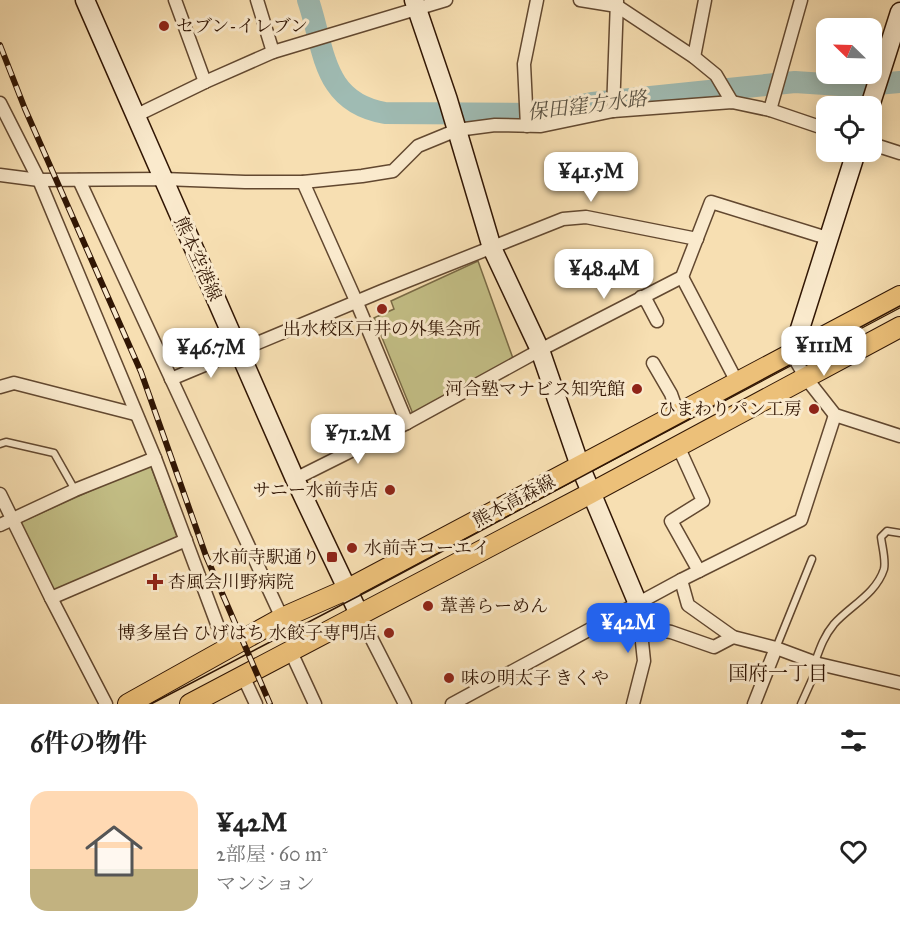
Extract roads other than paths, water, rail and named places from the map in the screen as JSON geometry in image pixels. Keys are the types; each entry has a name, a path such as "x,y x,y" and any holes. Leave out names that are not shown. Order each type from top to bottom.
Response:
{"main road":[{"name":"熊本高森線","path":"128,704 282,618 348,589 900,296"},
{"name":"熊本高森線","path":"190,704 360,616 900,327"}],"street":[{"name":"熊本空港線","path":"85,0 295,479 360,616"},
{"path":"175,0 205,82"},
{"path":"257,0 273,52"},
{"path":"135,116 273,52 415,5 446,0"},
{"path":"527,126 524,64 537,0"},
{"path":"580,0 617,3 716,75 732,102"},
{"path":"694,57 705,0"},
{"path":"770,110 801,0"},
{"path":"613,111 617,3"},
{"path":"415,5 457,130 492,248 540,350 580,466 638,604 644,662 633,704"},
{"path":"875,91 900,12"},
{"path":"0,175 39,180 162,179 303,182 393,171 418,146 457,130 495,125 541,126 613,111 732,102 770,110 816,126"},
{"path":"0,103 39,180 155,458 226,648"},
{"path":"882,147 900,153"},
{"path":"853,162 792,354 806,378 835,416 900,436"},
{"path":"79,180 282,618"},
{"path":"303,182 407,423"},
{"path":"295,479 407,423 540,350 682,277 711,202 827,238"},
{"path":"171,380 382,291 563,219 586,217 697,239"},
{"path":"682,277 737,382"},
{"path":"641,297 647,302 657,321"},
{"path":"653,363 671,394 678,414"},
{"path":"0,387 14,383 135,414"},
{"path":"452,704 681,580 801,520 835,416"},
{"path":"678,446 703,501 671,522 699,571"},
{"path":"0,525 75,490 155,458"},
{"path":"0,494 106,704"},
{"path":"51,598 186,540"},
{"path":"681,580 688,605 733,636 817,663 900,683"},
{"path":"360,616 405,704"},
{"path":"641,627 663,635 671,632 714,647 733,636"},
{"path":"754,704 776,648"},
{"path":"291,652 315,704"},
{"path":"243,676 256,704"}],"lane":[{"path":"0,444 6,442 54,453 75,490"},
{"path":"801,704 825,636 844,614 863,600 885,567 881,537 887,531 900,533"},
{"path":"776,648 812,559"}],"waterway":[{"name":"保田窪方水路","path":"308,0 323,55 337,86 349,98 364,107 385,113 540,114 592,103 795,82 855,86 900,82"}],"tram line":[{"path":"151,704 372,589 900,306"}],"railway":[{"path":"0,45 25,109 141,372 206,556 270,704"}],"place":[{"name":"セブン-イレブン","path":"164,26"},
{"name":"出水校区戸井の外集会所","path":"382,309"},
{"name":"河合塾マナビス知究館","path":"637,389"},
{"name":"ひまわりパン工房","path":"814,409"},
{"name":"サニー水前寺店","path":"390,490"},
{"name":"水前寺コーエイ","path":"352,548"},
{"name":"水前寺駅通り","path":"332,557"},
{"name":"杏風会川野病院","path":"155,582"},
{"name":"葦善らーめん","path":"428,606"},
{"name":"博多屋台 ひげはち 水餃子専門店","path":"389,633"},
{"name":"味の明太子 きくや","path":"449,678"}],"district":[{"name":"国府一丁目","path":"778,673"}]}
